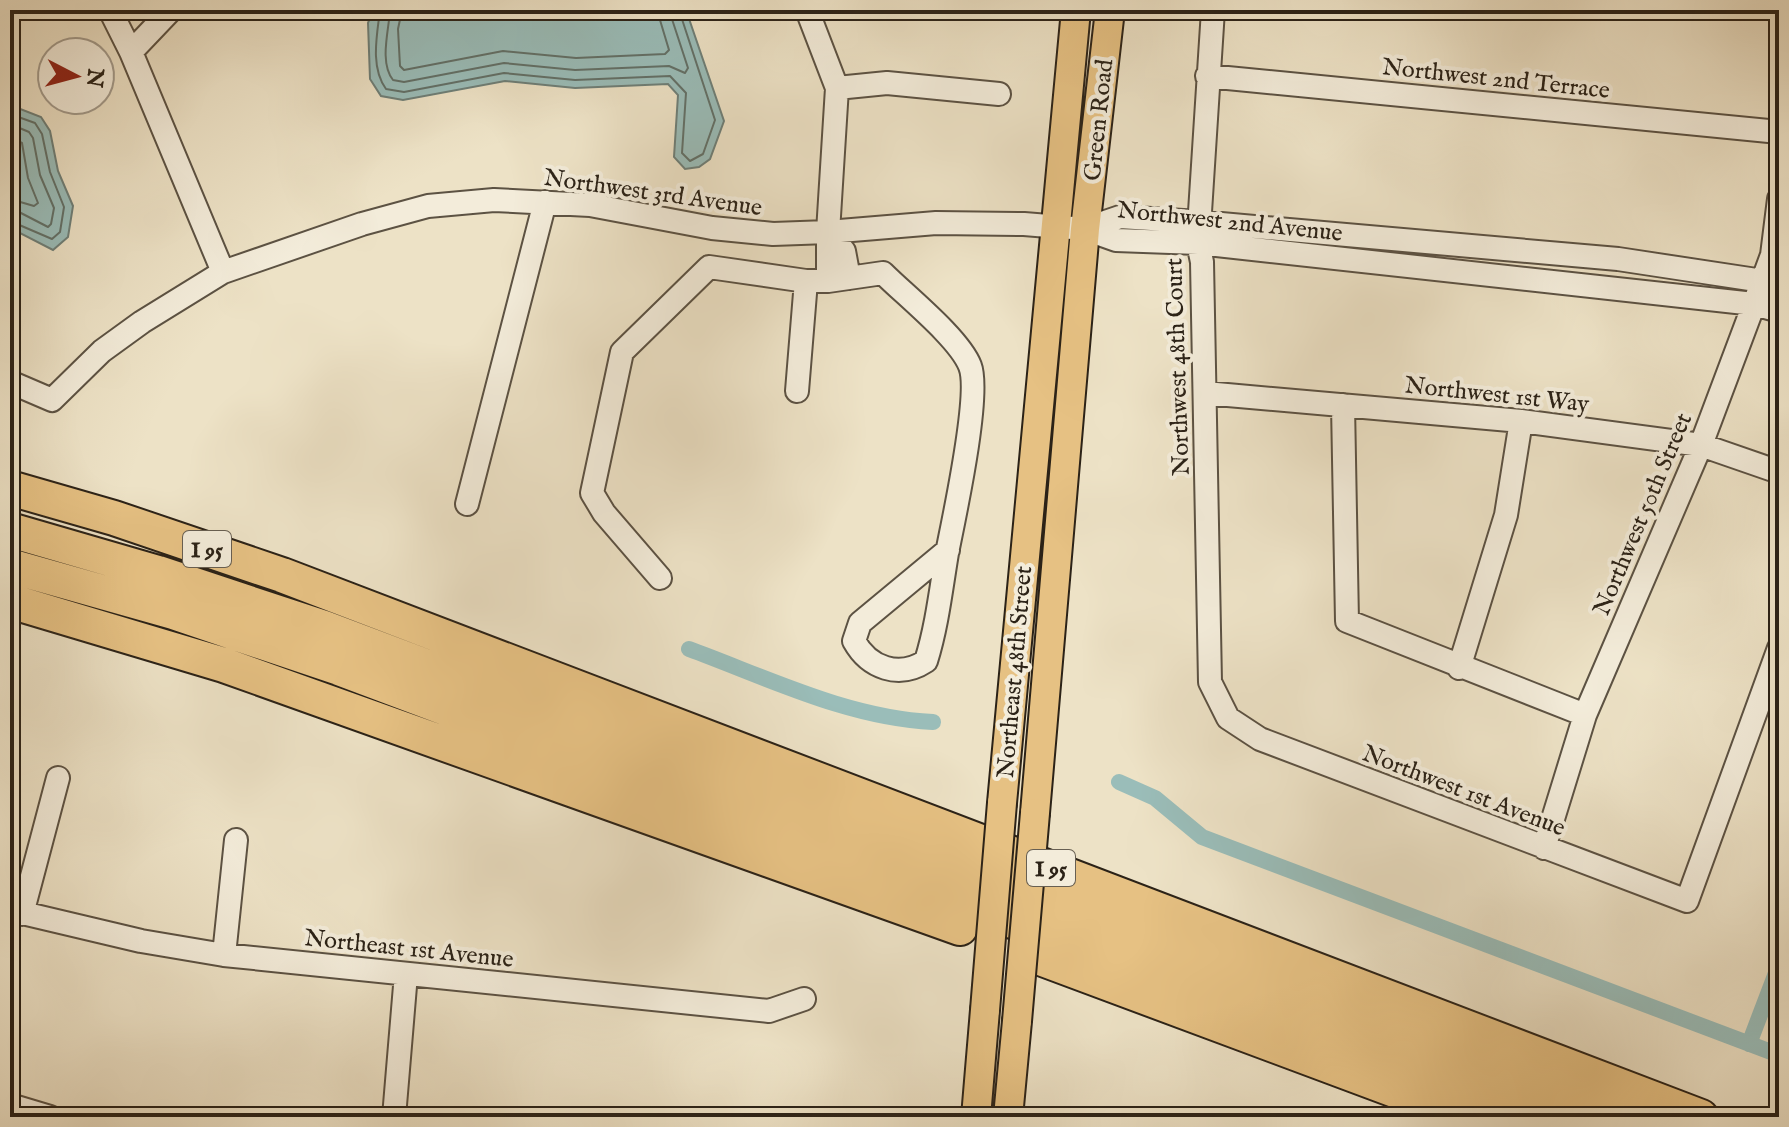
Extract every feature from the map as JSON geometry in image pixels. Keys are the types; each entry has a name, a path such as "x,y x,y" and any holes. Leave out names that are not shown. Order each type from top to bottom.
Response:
{"highway":[{"name":"I 95","path":"10,488 212,551 400,619 1701,1117"},
{"path":"10,510 135,547 326,611 400,619"},
{"path":"10,530 158,573 324,628 1620,1117"},
{"path":"10,566 159,608 339,668 1534,1117"},
{"path":"10,601 210,660 437,739 892,902 1467,1117"}],"main road":[{"name":"Green Road","path":"1054,226 1076,10"},
{"name":"Green Road","path":"1085,229 1110,10"},
{"name":"Northeast 48th Street","path":"976,1117 1054,226"},
{"name":"Northeast 48th Street","path":"1008,1117 1085,229"}],"street":[{"path":"110,10 131,52 223,272"},
{"path":"131,52 171,10"},
{"path":"797,391 827,280 844,251 828,232 837,88 807,10"},
{"name":"Northwest 48th Court","path":"1213,10 1199,232 1210,682 1228,718"},
{"name":"Northwest 2nd Terrace","path":"1207,76 1779,132"},
{"path":"837,88 887,83 999,94"},
{"name":"Northwest 50th Street","path":"1544,848 1585,715 1701,445 1754,304 1771,284 1779,199"},
{"name":"Northwest 3rd Avenue","path":"10,382 52,400 102,351 142,322 223,272 362,224 428,206 494,200 590,205 712,228 773,234 936,223 1085,229"},
{"path":"467,504 545,202"},
{"name":"Northwest 2nd Avenue","path":"1085,229 1116,240 1199,232 1618,259 1771,284"},
{"name":"Northwest 2nd Avenue","path":"1199,232 1754,304 1779,311"},
{"path":"660,578 604,513 592,493 622,352 709,267 827,280 883,273 959,348 971,368 973,396 948,550 933,640 926,661 915,668 887,669 863,657 854,641 860,623 948,550"},
{"name":"Northwest 1st Way","path":"1205,393 1521,421 1701,445 1779,472"},
{"path":"1343,405 1347,621 1459,668 1585,715"},
{"path":"1459,668 1506,515 1521,421"},
{"name":"Northwest 1st Avenue","path":"1228,718 1260,739 1687,901 1779,648"},
{"path":"16,912 58,778"},
{"path":"224,955 236,840"},
{"name":"Northeast 1st Avenue","path":"16,912 141,941 224,955 769,1011 804,999"},
{"path":"394,1117 406,974"},
{"path":"10,1105 50,1117"}],"water":[{"path":"373,10 686,10 724,121 710,159 699,167 685,169 674,157 678,95 668,84 575,88 505,81 403,100 381,96 370,79 368,23"},
{"path":"10,105 41,117 50,131 58,171 73,206 68,237 53,250 10,228"}],"waterway":[{"path":"689,649 839,705 901,719 933,722"},
{"path":"1119,782 1155,798 1202,837 1779,1055"},
{"path":"1749,1044 1779,965"}]}
